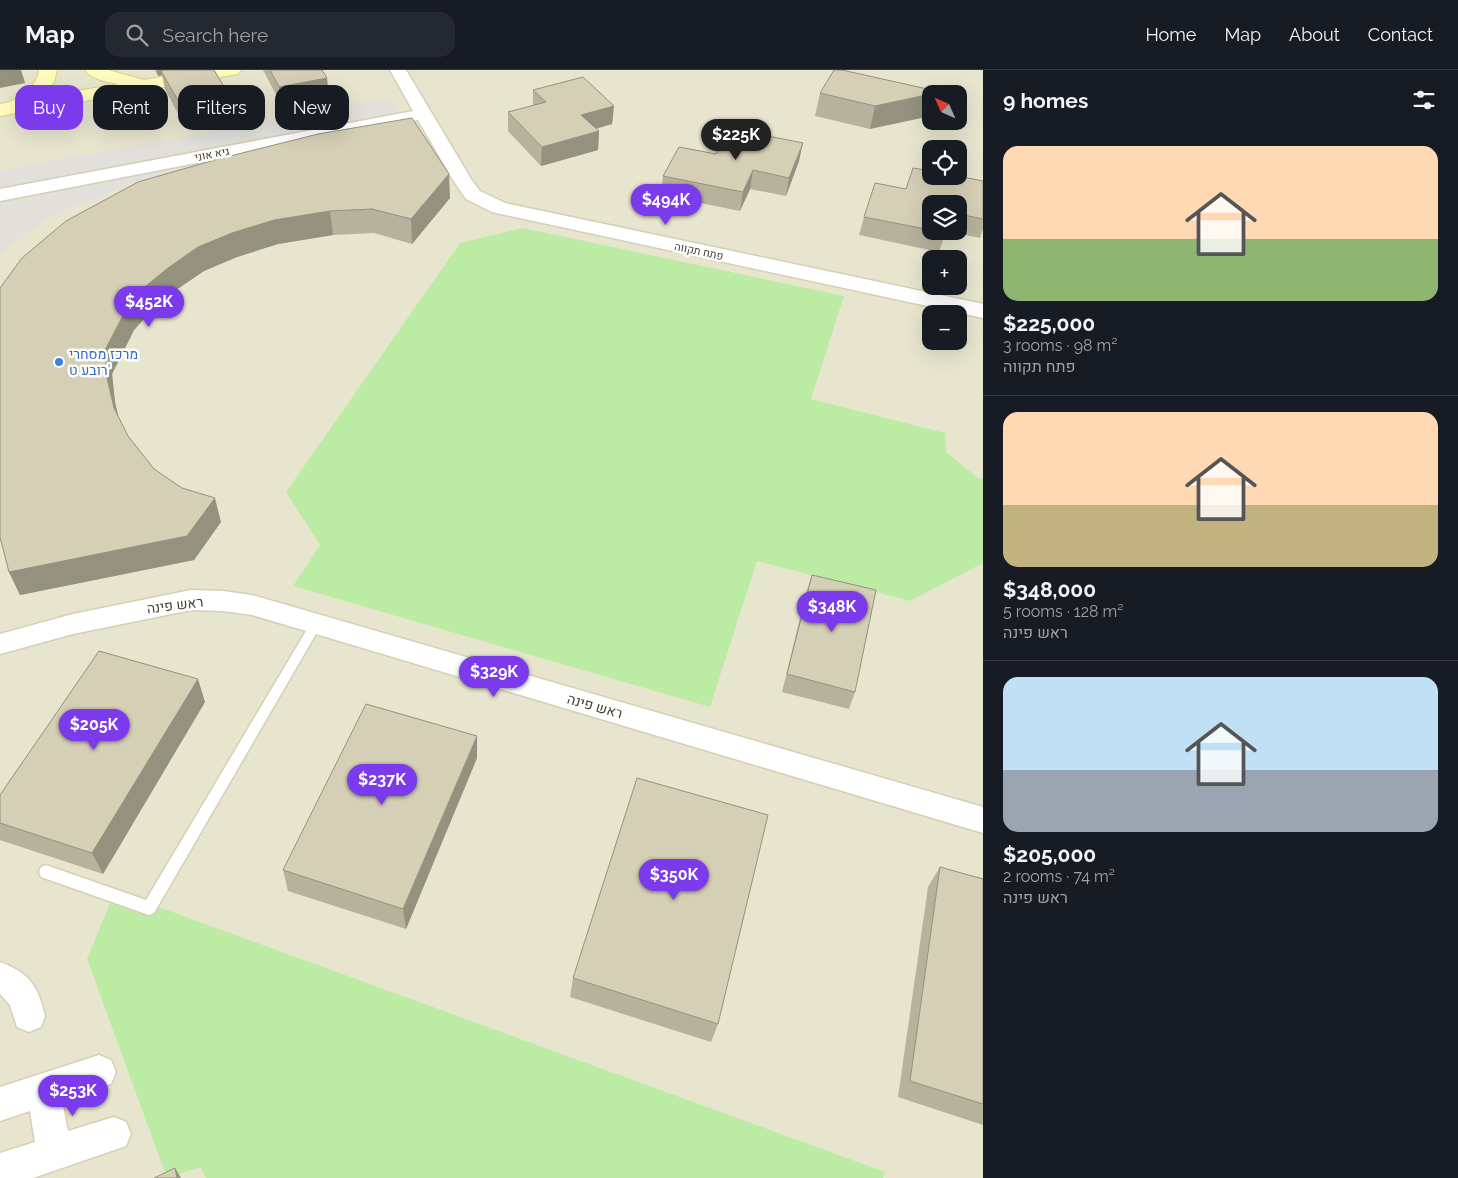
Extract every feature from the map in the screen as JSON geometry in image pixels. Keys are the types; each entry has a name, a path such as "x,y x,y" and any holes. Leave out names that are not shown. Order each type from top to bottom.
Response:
{"street":[{"path":"3,109 30,98 48,75 48,70"},
{"path":"54,70 66,85"},
{"path":"81,85 82,70"},
{"path":"94,70 106,76 127,81 153,84"},
{"name":"פתח תקווה","path":"398,70 462,180 473,194 499,208 983,311"},
{"path":"83,95 225,71"},
{"name":"גיא אוני","path":"0,195 423,114"},
{"name":"ראש פינה","path":"0,644 74,624 191,600 223,601 252,605 983,820"},
{"path":"0,977 8,980 18,988 26,1001 29,1016"},
{"path":"0,1104 99,1072"},
{"path":"43,1090 55,1153"},
{"path":"0,1171 114,1134"}],"lane":[{"path":"46,872 149,908 316,624"}],"shaded area":[{"path":"0,70 983,70 983,1178 0,1178"},
{"path":"389,98 406,129 130,185 48,217 0,254 0,171 218,130 265,130 265,121 275,119 275,130 349,130 349,106"}],"green space":[{"path":"523,228 844,296 811,399 945,433 946,452 978,478 983,479 983,563 910,601 757,561 710,707 293,586 320,545 286,492 460,243"},
{"path":"115,891 885,1172 883,1178 206,1178 201,1167 167,1178 87,959"}],"building":[{"path":"214,70 223,85 178,85 178,101 161,71"},
{"path":"270,70 322,70 327,78 290,85 278,85"},
{"path":"834,70 842,70 922,88 922,96 875,106 820,93"},
{"path":"583,77 614,106 581,115 599,131 542,147 508,112 546,102 533,90"},
{"name":"מרכז מסחרי רובע ט'","path":"412,118 449,174 411,219 372,209 330,211 274,220 232,233 198,247 146,286 128,306 105,350 107,378 114,408 128,436 154,469 182,488 215,498 187,536 9,572 0,537 0,288 22,258 66,221 138,182 218,159 318,134"},
{"path":"728,128 803,143 789,178 753,170 743,192 663,176 679,147 716,154"},
{"path":"913,168 922,170 922,185 967,185 967,178 983,181 983,219 967,216 967,195 922,195 922,228 864,217 875,183 906,189"},
{"path":"812,575 876,590 855,692 787,674"},
{"path":"99,651 198,679 92,853 0,823 0,795"},
{"path":"366,704 477,736 403,909 283,870"},
{"path":"637,778 768,815 718,1024 573,978"},
{"path":"940,867 983,879 983,1104 910,1081"},
{"path":"175,1168 177,1178 154,1178"}],"place":[{"name":"מרכז מסחרי רובע ט'","path":"59,362"}]}
